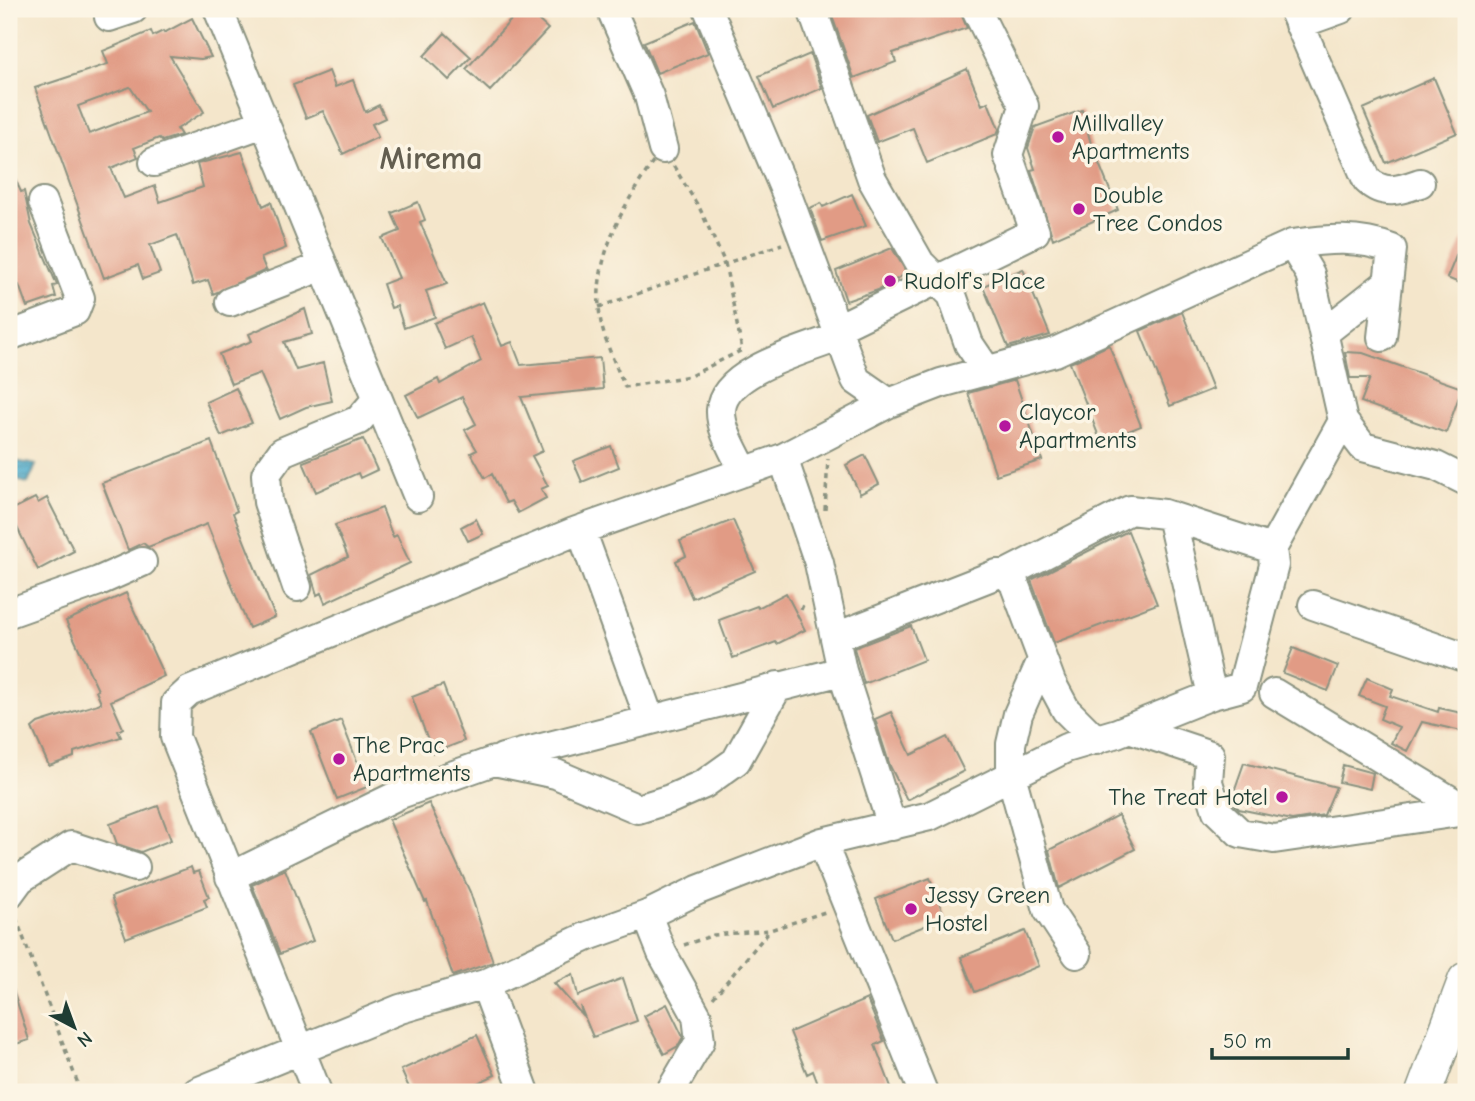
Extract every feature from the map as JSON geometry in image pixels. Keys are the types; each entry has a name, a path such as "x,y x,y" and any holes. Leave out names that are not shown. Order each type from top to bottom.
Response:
{"main road":[{"path":"1424,1092 1466,979"}],"street":[{"path":"218,9 418,497"},
{"path":"611,9 649,96 663,149"},
{"path":"708,9 803,238 856,380 889,403"},
{"path":"812,9 872,179 920,263 952,295 969,344 988,372"},
{"path":"744,472 722,422 721,410 728,392 754,370 839,332 936,278 1035,232 1008,155 1024,106 976,9"},
{"path":"1341,9 1296,17 1367,180 1377,189 1394,192 1420,183"},
{"path":"154,162 264,123"},
{"path":"9,336 75,311 80,298 43,202"},
{"path":"317,1092 175,737 176,703 189,691 581,530 783,458 889,403 941,383 1055,352 1292,244 1337,237 1371,241 1392,249 1382,337"},
{"path":"1292,244 1310,274 1325,331 1343,421 1363,447 1436,466 1466,481"},
{"path":"230,302 323,266"},
{"path":"1325,331 1386,284"},
{"path":"297,587 268,502 266,474 282,452 359,420 377,399"},
{"path":"197,1092 400,1009 485,984 588,936 647,915 698,890 822,842 930,817 1066,748 1096,740 1212,695 1242,687 1274,565 1272,549 1343,421"},
{"path":"783,458 819,563 842,671 892,826"},
{"path":"836,637 997,574 1006,574 1130,510 1171,516 1272,549"},
{"path":"1171,516 1212,695"},
{"path":"581,530 650,720"},
{"path":"9,613 99,581 142,562"},
{"path":"1006,574 1014,583 1042,660 1066,710 1096,740"},
{"path":"1313,605 1466,657"},
{"path":"1042,660 1018,714 1011,744 1011,775 1048,910 1077,954"},
{"path":"230,877 400,794 494,761 842,671"},
{"path":"494,761 547,771 638,809 704,784 736,761 778,686"},
{"path":"1274,692 1466,811"},
{"path":"1129,728 1210,755 1208,782 1217,811 1240,833 1274,839 1466,811"},
{"path":"822,842 923,1092"},
{"path":"11,897 20,879 71,846 135,867"},
{"path":"647,915 662,953 697,1016 700,1041 670,1092"},
{"path":"485,984 525,1092"}],"path":[{"path":"663,149 700,209 725,264 741,351 690,376 625,387 602,328 599,307 606,256 623,207 663,149"},
{"path":"599,307 803,238"},
{"path":"824,451 829,461 824,521"},
{"path":"801,610 806,598"},
{"path":"11,897 81,1092"},
{"path":"662,953 714,935 771,930 848,904"},
{"path":"697,1016 771,930"}],"water":[{"path":"9,460 36,465 28,483 9,478"}],"building":[{"path":"498,9 526,9 548,29 490,91 466,69 511,20"},
{"path":"842,9 889,9 891,15 910,9 959,9 967,28 893,53 896,62 854,78 831,13"},
{"path":"192,18 211,57 201,59 170,56 204,112 177,129 181,135 162,141 159,138 134,148 138,157 111,168 124,198 155,186 160,202 203,187 197,164 242,152 263,206 271,202 286,248 261,258 266,270 213,294 208,280 193,285 177,235 150,245 160,273 143,279 138,265 104,278 35,88 108,64 103,51 151,31 153,36 163,31 164,33","holes":["130,87 147,112 89,134 78,106"]},
{"path":"695,21 708,53 657,73 644,42"},
{"path":"445,33 471,57 449,80 424,56"},
{"path":"810,54 822,88 773,109 759,76"},
{"path":"967,69 982,105 988,102 999,129 997,134 927,163 913,128 877,142 867,115"},
{"path":"329,71 335,87 353,80 365,112 379,105 385,118 372,124 378,137 343,154 323,111 306,118 293,85"},
{"path":"1434,78 1457,133 1386,163 1363,109"},
{"path":"1082,110 1091,144 1118,210 1053,239 1031,170 1035,169 1028,148 1035,127"},
{"path":"9,165 21,192 24,191 31,224 57,285 53,286 56,297 27,307 19,285 13,286 9,274"},
{"path":"852,194 866,226 822,241 810,208 821,203 823,207"},
{"path":"418,202 425,220 420,222 447,284 426,291 435,317 404,328 397,306 391,308 383,284 399,278 382,238 400,231 392,213"},
{"path":"1466,232 1466,286 1447,278"},
{"path":"892,248 907,273 878,290 846,301 836,271"},
{"path":"1023,269 1050,335 1008,347 983,286"},
{"path":"483,302 502,346 512,342 521,365 600,358 603,389 521,397 543,451 532,456 548,486 541,489 546,498 518,513 511,501 506,503 492,474 485,478 471,453 477,450 465,430 476,424 462,397 418,418 406,395 438,379 440,384 481,361 471,337 445,349 434,323"},
{"path":"305,309 312,334 284,342 296,370 323,363 332,401 306,407 280,419 260,373 231,384 219,354 252,341 249,334"},
{"path":"1182,312 1213,389 1170,406 1140,331"},
{"path":"1109,345 1141,426 1101,442 1070,363"},
{"path":"1345,352 1363,353 1462,388 1446,433 1361,402 1370,378 1350,378"},
{"name":"Claycor Apartments","path":"1015,380 1042,460 996,475 968,393"},
{"path":"236,388 252,423 221,436 206,402"},
{"path":"363,439 377,470 360,478 358,473 316,492 303,462"},
{"path":"211,441 237,511 233,513 275,617 249,628 207,524 148,547 143,543 128,550 102,483"},
{"path":"611,446 619,467 582,482 573,461"},
{"path":"865,455 879,484 860,494 846,465"},
{"path":"35,498 38,503 47,498 74,551 38,570 9,511"},
{"path":"382,508 393,537 397,535 410,563 325,603 321,593 317,595 311,575 348,557 335,525"},
{"path":"476,519 483,534 468,541 461,527"},
{"path":"733,520 755,571 692,598 676,561 686,556 680,541"},
{"path":"1128,531 1157,604 1054,643 1031,580"},
{"path":"126,593 164,676 111,701 123,728 118,731 121,737 74,752 74,757 49,766 32,728 38,723 101,703 96,691 98,690 66,621"},
{"path":"786,593 805,630 777,644 776,642 733,658 719,620 757,606 758,608"},
{"path":"911,626 924,660 864,684 854,648"},
{"path":"1293,648 1338,666 1328,691 1283,673"},
{"path":"1367,678 1393,689 1390,696 1438,712 1439,708 1466,714 1466,732 1422,722 1407,751 1391,743 1399,727 1380,719 1385,706 1359,696"},
{"path":"443,685 464,741 433,753 412,697"},
{"path":"891,712 911,755 947,737 964,771 907,800 890,766 875,719"},
{"name":"The Prac Apartments","path":"341,720 367,787 337,799 311,732"},
{"name":"The Treat Hotel","path":"1244,763 1336,787 1324,815 1292,820 1239,809 1231,800"},
{"path":"1343,765 1373,773 1370,789 1339,782"},
{"path":"429,803 470,892 493,962 453,976 427,901 425,902 389,820"},
{"path":"158,806 171,840 141,852 117,844 110,824"},
{"path":"1118,815 1135,849 1059,888 1049,850"},
{"path":"191,867 193,873 199,871 209,897 204,899 207,907 126,938 111,897"},
{"path":"285,869 313,941 280,954 252,885"},
{"name":"Jessy Green Hostel","path":"930,878 945,918 892,939 876,899"},
{"path":"1025,931 1039,966 975,992 961,957"},
{"path":"573,974 578,996 623,978 637,1021 593,1037 580,1006 583,1016 554,983"},
{"path":"9,986 12,986 29,1040 9,1046"},
{"path":"867,999 884,1041 875,1045 893,1092 821,1092 813,1071 807,1074 790,1032"},
{"path":"667,1004 683,1037 678,1046 664,1054 644,1016"},
{"path":"477,1035 495,1075 458,1092 411,1092 401,1070"}],"place":[{"name":"Millvalley Apartments","path":"1058,137"},
{"name":"Double Tree Condos","path":"1079,209"},
{"name":"Rudolf's Place","path":"890,281"},
{"name":"Claycor Apartments","path":"1005,426"},
{"name":"The Prac Apartments","path":"339,759"},
{"name":"The Treat Hotel","path":"1282,797"},
{"name":"Jessy Green Hostel","path":"911,909"}],"district":[{"name":"Mirema","path":"431,158"}]}
